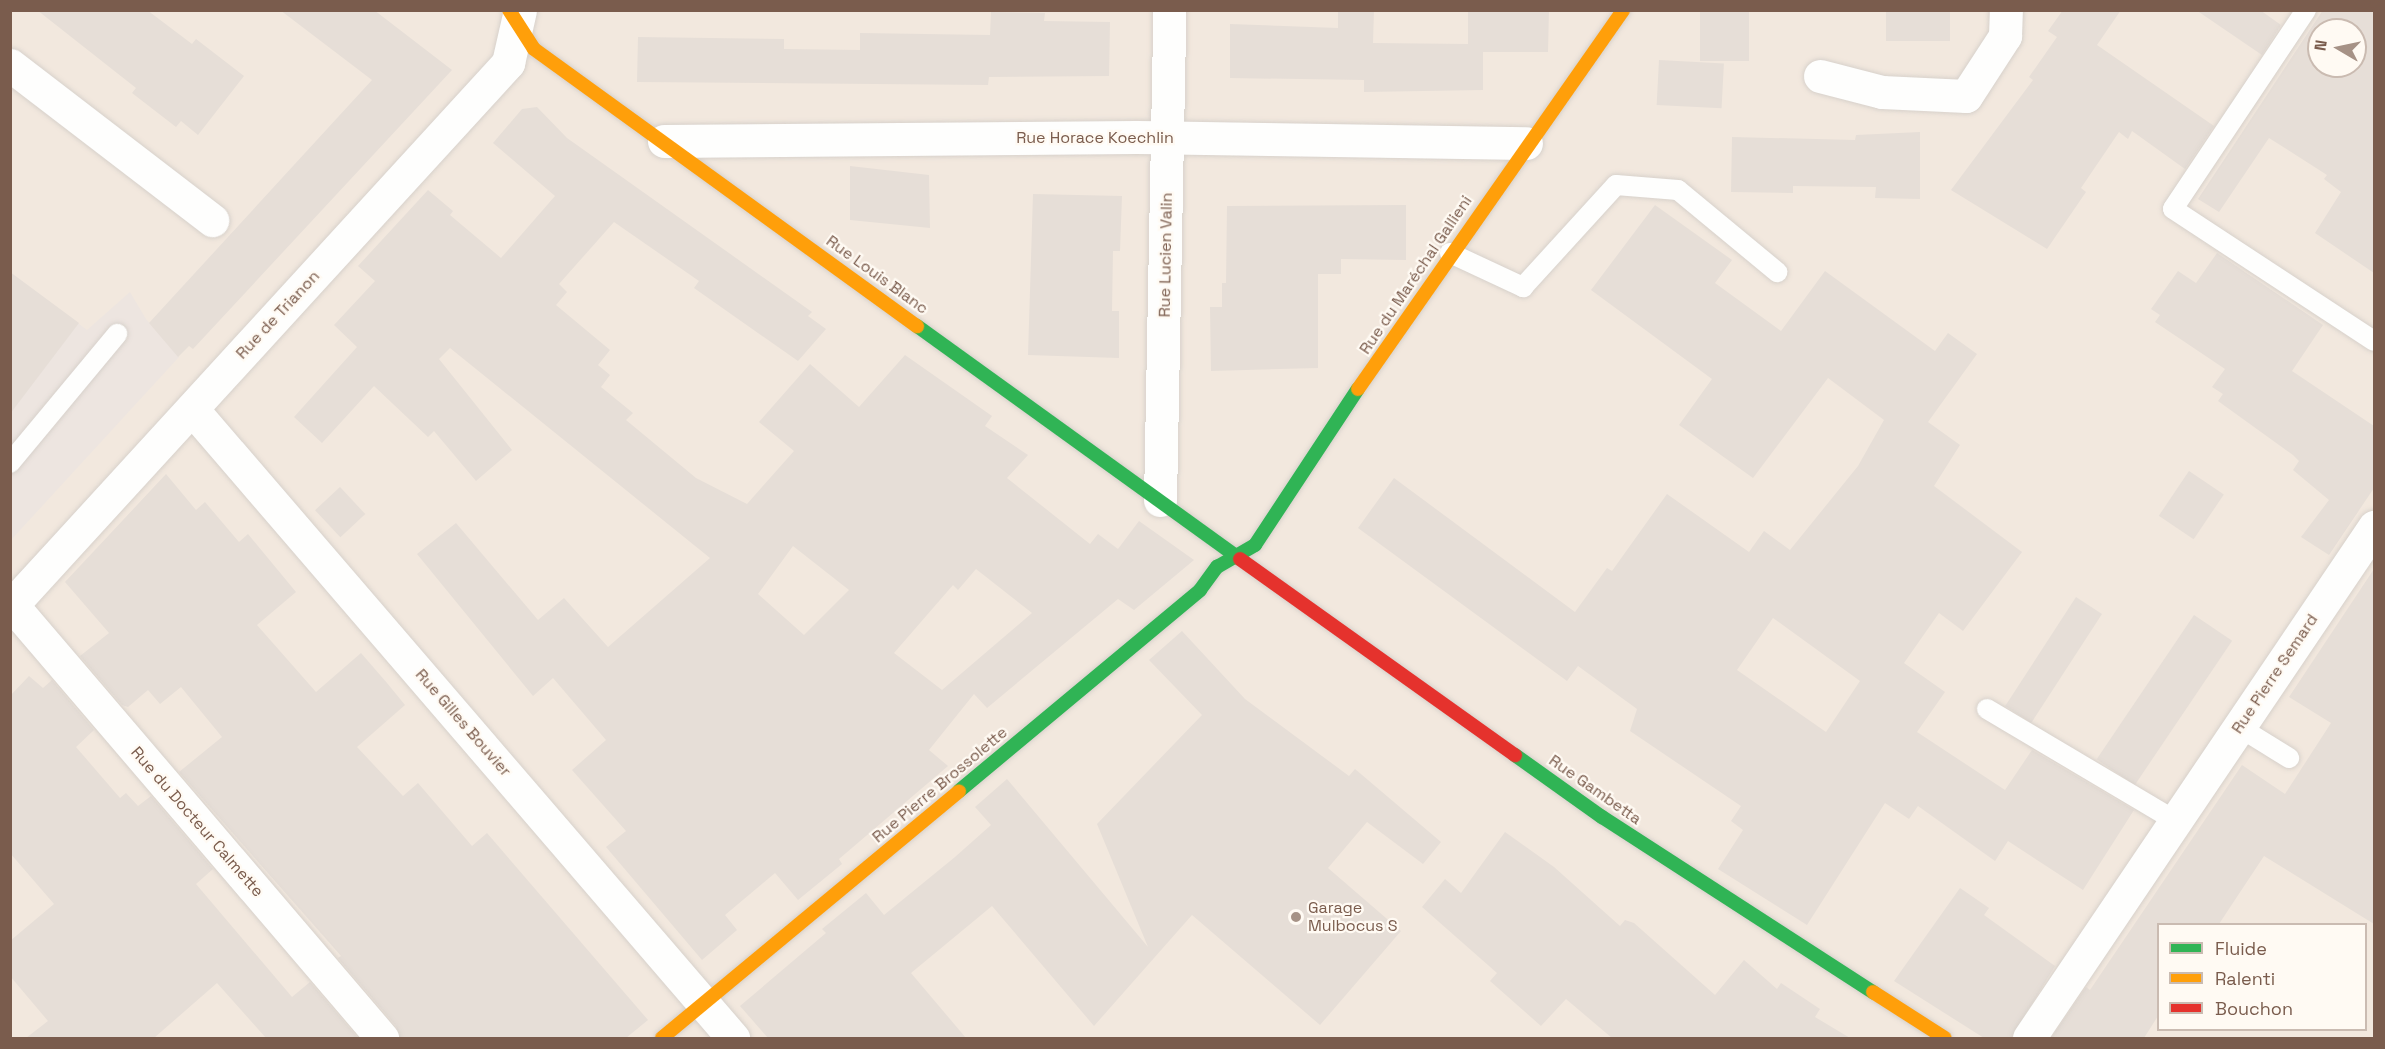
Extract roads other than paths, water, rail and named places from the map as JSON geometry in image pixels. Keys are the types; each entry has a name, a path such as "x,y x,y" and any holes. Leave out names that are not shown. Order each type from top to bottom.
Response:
{"street":[{"name":"Rue Lucien Valin","path":"1160,500 1169,10"},
{"name":"Rue du Maréchal Gallieni","path":"1237,555 1255,545 1267,530 1450,253 1526,143 1623,10"},
{"path":"1820,76 1882,92 1966,96 2005,36 2006,10"},
{"name":"Rue Louis Blanc","path":"515,15 534,49 1237,555"},
{"name":"Rue de Trianon","path":"11,606 508,63 515,15"},
{"path":"10,65 212,220"},
{"name":"Rue Horace Koechlin","path":"664,141 1168,139 1526,143"},
{"name":"Rue Gilles Bouvier","path":"192,409 733,1038"},
{"name":"Rue Pierre Semard","path":"2029,1038 2374,527"},
{"name":"Rue Pierre Brossolette","path":"662,1038 1237,555"},
{"name":"Rue Gambetta","path":"1237,555 1602,817 1945,1038"},
{"name":"Rue du Docteur Calmette","path":"11,606 382,1038"}],"lane":[{"path":"2306,10 2173,209 2374,341"},
{"path":"1450,253 1523,287 1616,185 1678,190 1777,272"},
{"path":"10,463 117,334"},
{"path":"1987,709 2175,821"},
{"path":"2239,727 2289,758"}],"place":[{"name":"Garage Mulbocus S","path":"1296,917"}]}
